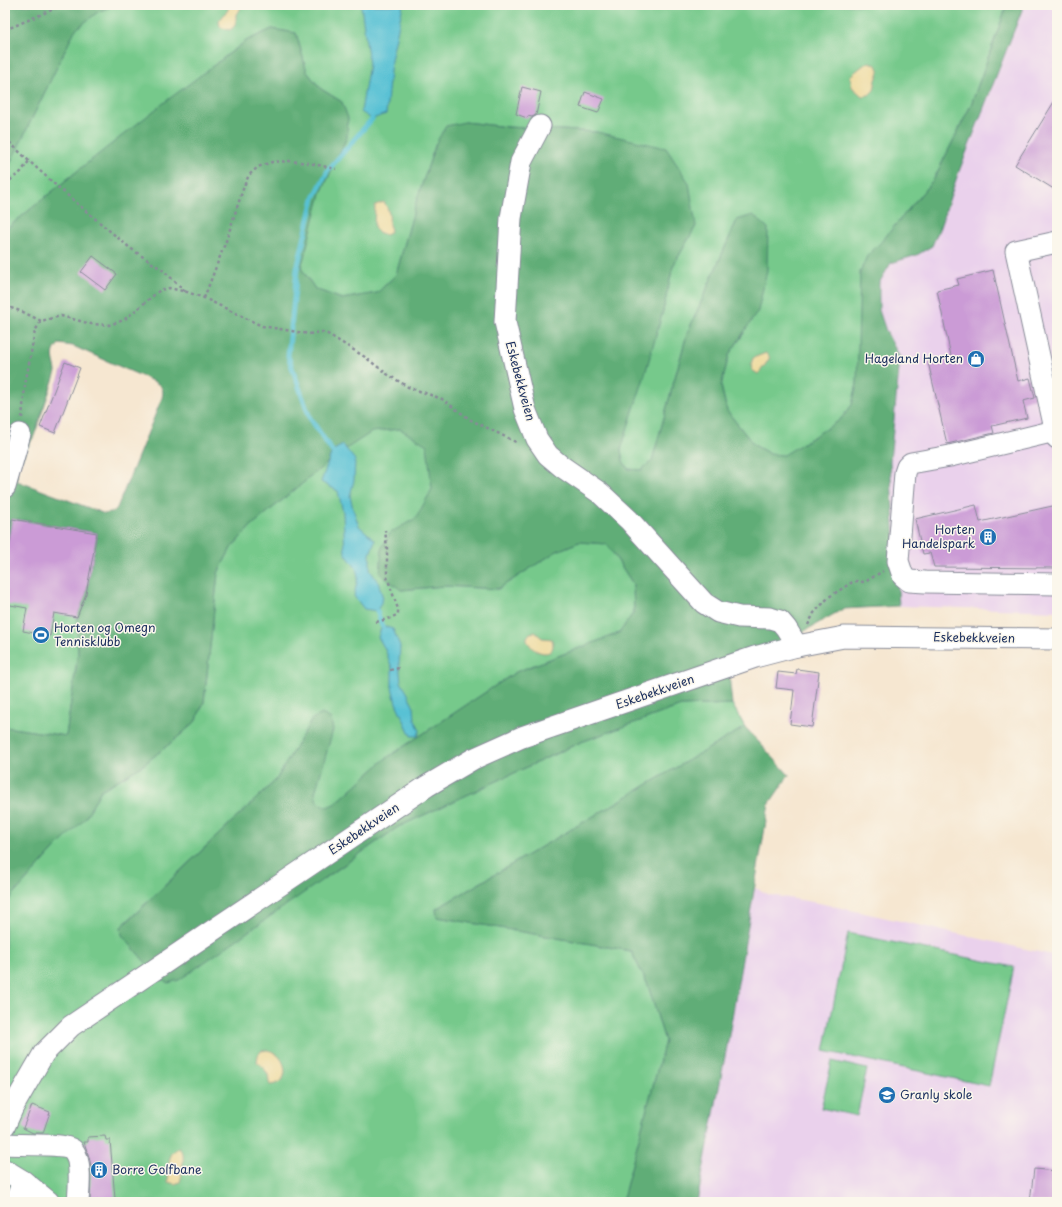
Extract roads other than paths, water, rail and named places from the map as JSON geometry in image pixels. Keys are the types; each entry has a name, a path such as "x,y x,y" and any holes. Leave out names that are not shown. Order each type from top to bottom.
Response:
{"street":[{"name":"Eskebekkveien","path":"540,126 522,162 511,218 505,322 525,409 538,439 552,459 600,493 629,520 704,603 718,612 739,617 770,618 780,621 797,646"},
{"path":"1057,242 1016,251 1056,435 911,463 907,467 905,473 898,560 903,576 909,581 1057,584"},
{"path":"5,487 20,434"},
{"name":"Eskebekkveien","path":"5,1125 13,1107 44,1053 72,1026 427,786 468,762 522,737 755,657 797,646 844,637 1057,639"},
{"path":"5,1144 58,1145 68,1147 73,1150 79,1167 78,1202"},
{"path":"5,1170 23,1181 50,1202"},
{"path":"18,1202 17,1198 23,1181"}],"water":[{"path":"361,5 403,5 391,60 386,114 372,119 361,112 369,64"},
{"path":"343,445 355,460 354,480 350,496 353,509 359,526 375,540 370,554 370,570 378,582 383,598 377,611 364,609 354,596 358,577 356,568 345,553 343,512 338,491 321,482 332,451"},
{"path":"382,626 393,629 400,646 399,663 401,682 414,708 415,720 420,730 418,736 411,736 396,703 392,687 392,668 385,649 378,637"}],"waterway":[{"path":"332,451 310,418 288,356 297,269 314,198 328,170 372,119"},
{"path":"377,611 382,626"}],"place":[{"name":"Hageland Horten","path":"976,359"},
{"name":"Horten Handelspark","path":"988,537"},
{"name":"Horten og Omegn Tennisklubb","path":"41,635"},
{"name":"Granly skole","path":"887,1095"},
{"name":"Borre Golfbane","path":"99,1170"}]}
